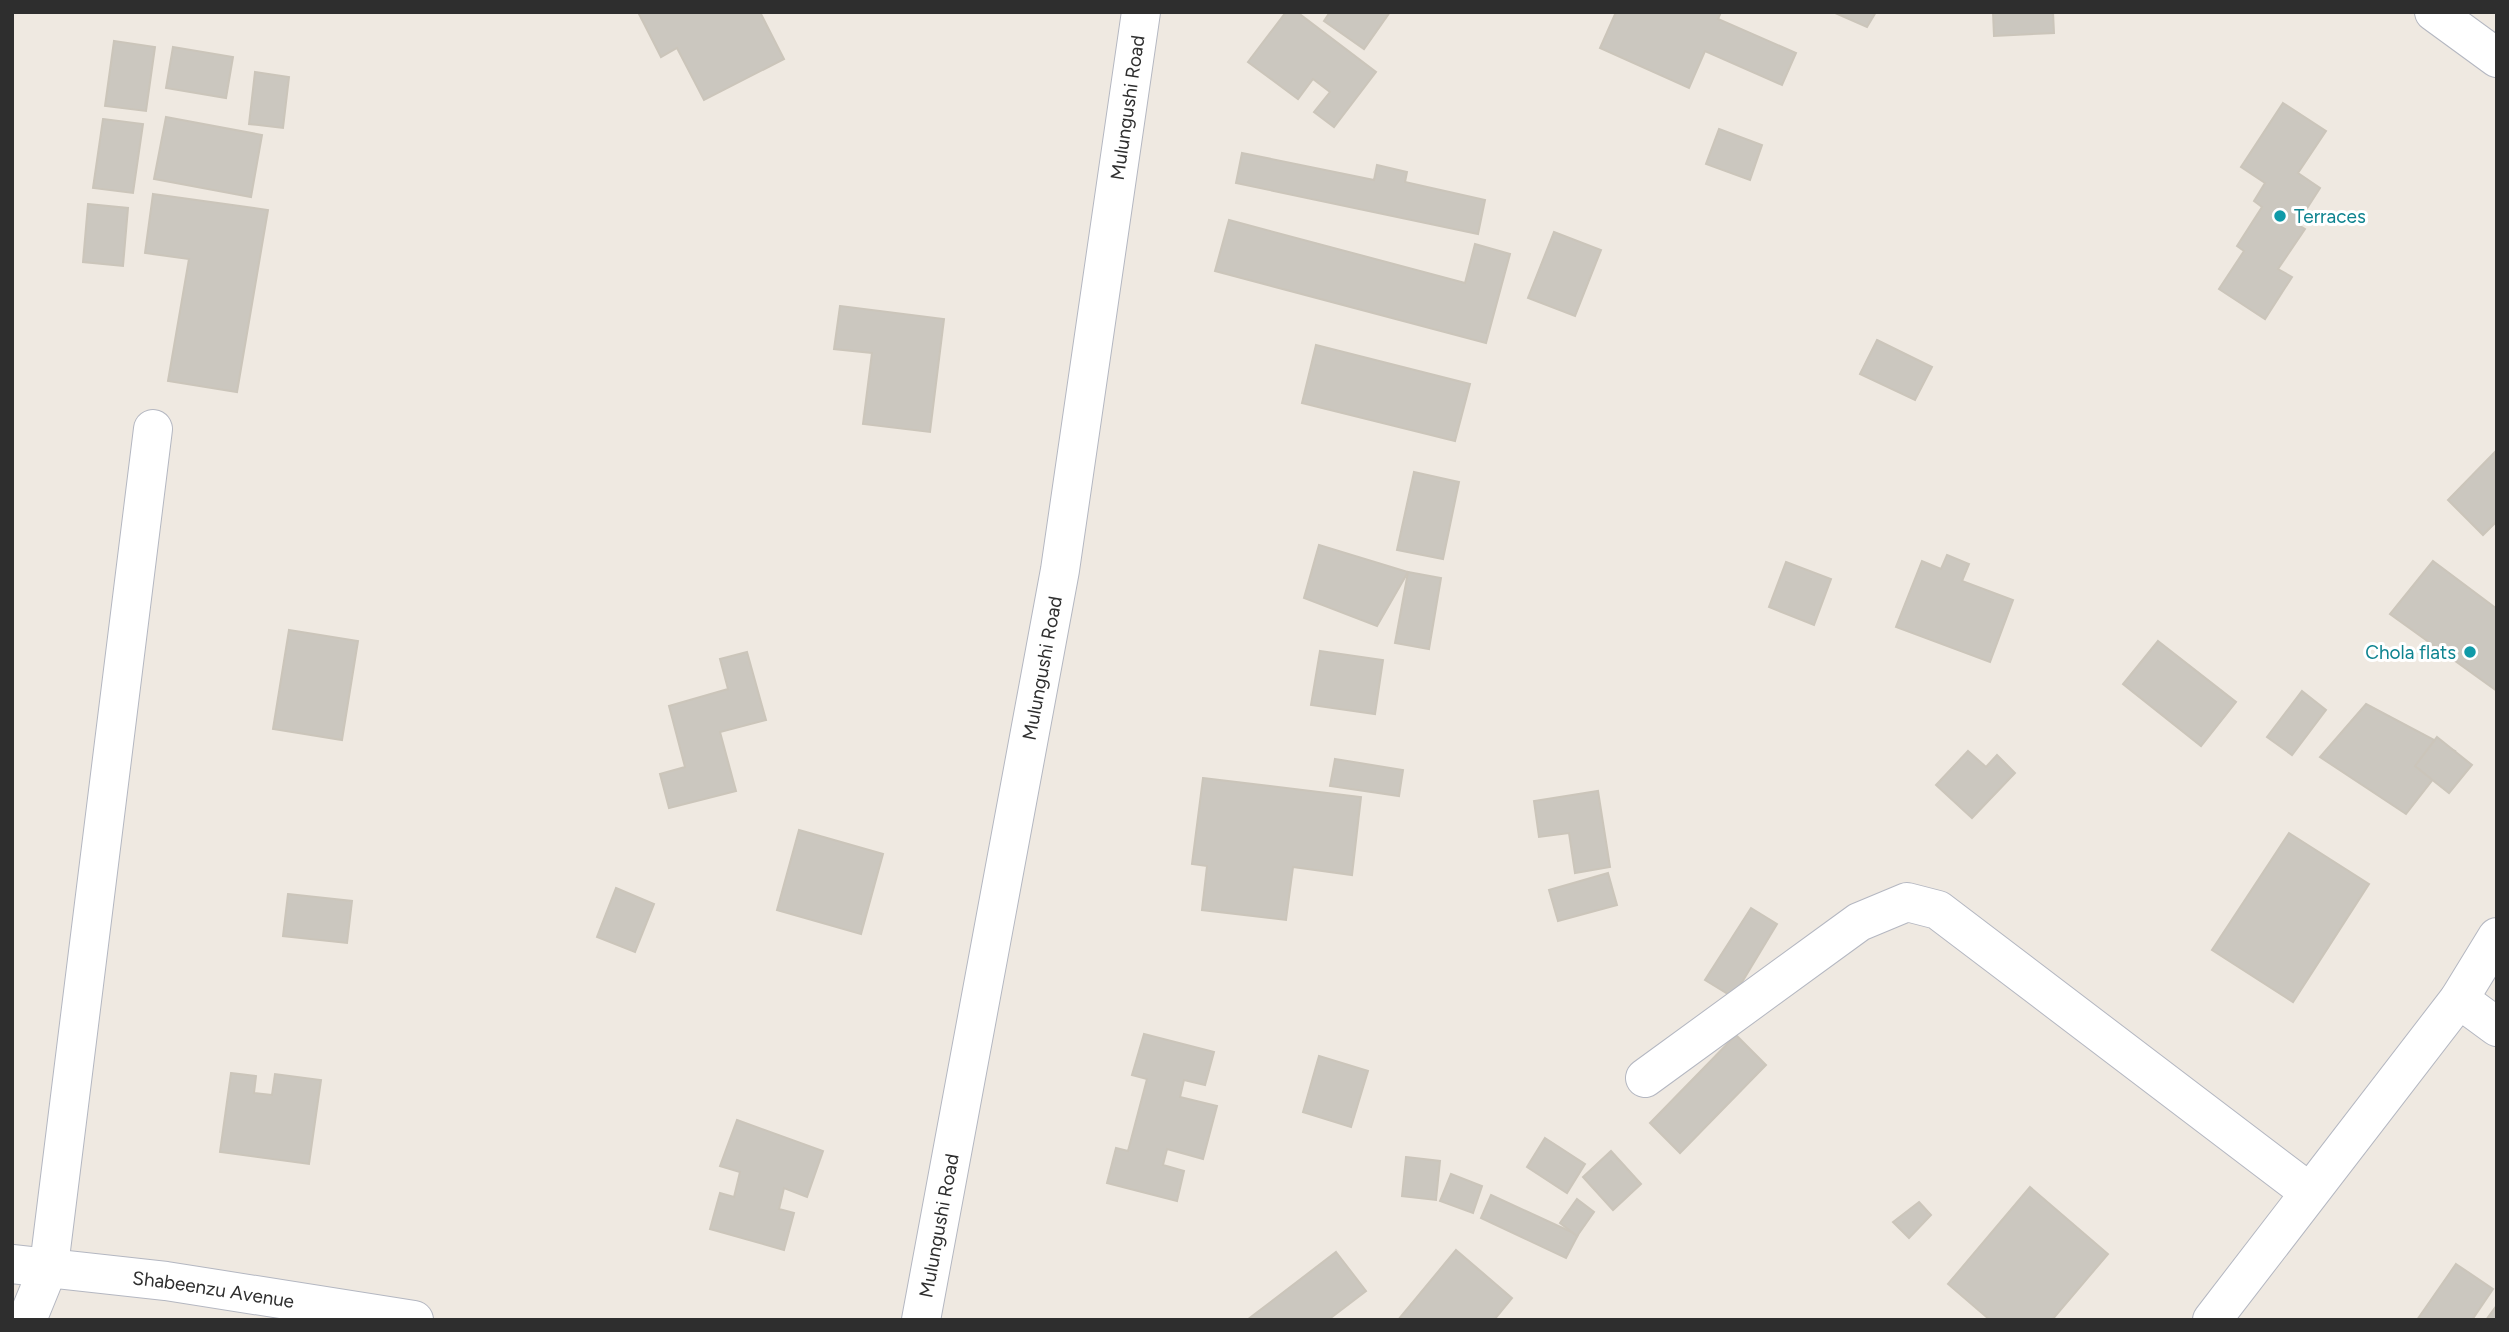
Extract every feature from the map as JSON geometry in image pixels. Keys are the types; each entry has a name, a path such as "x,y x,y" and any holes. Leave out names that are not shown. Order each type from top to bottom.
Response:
{"street":[{"name":"Mulungushi Road","path":"921,1320 1059,570 1141,12"},
{"path":"2434,12 2497,58"},
{"path":"27,1320 30,1265 153,429"},
{"path":"1645,1078 1859,922 1906,902 1938,910 2309,1192"},
{"path":"2212,1320 2459,999 2497,937"},
{"path":"2459,999 2497,1027"},
{"name":"Shabeenzu Avenue","path":"30,1265 166,1281 414,1320"}],"building":[{"path":"638,12 760,12 784,59 704,100 677,48 661,57"},
{"path":"1286,12 1297,12 1376,72 1334,127 1314,112 1330,92 1313,79 1298,99 1248,62"},
{"path":"1330,12 1390,12 1364,49 1324,21"},
{"path":"1616,12 1721,12 1718,19 1796,53 1782,85 1705,51 1689,88 1600,48"},
{"path":"1833,12 1876,12 1867,27"},
{"path":"1993,12 2053,12 2054,33 1994,36"},
{"path":"114,41 155,47 146,111 105,106"},
{"path":"173,47 233,57 226,98 166,88"},
{"path":"255,72 289,77 283,128 249,124"},
{"name":"Terraces","path":"2283,103 2326,131 2298,173 2320,188 2297,224 2305,229 2278,269 2292,277 2265,319 2219,289 2244,251 2237,246 2262,207 2254,201 2265,183 2241,167"},
{"path":"166,117 262,135 251,197 154,179"},
{"path":"103,119 143,124 133,193 93,188"},
{"path":"1719,129 1762,145 1750,180 1706,164"},
{"path":"1242,153 1374,180 1377,165 1407,172 1405,182 1485,200 1478,234 1236,183"},
{"path":"153,194 268,210 237,392 168,381 189,259 145,253"},
{"path":"88,204 128,208 123,266 83,262"},
{"path":"1229,220 1465,283 1475,244 1510,254 1486,343 1215,271"},
{"path":"1554,232 1601,250 1575,316 1528,298"},
{"path":"840,306 944,319 930,432 863,424 872,353 834,349"},
{"path":"1877,340 1932,367 1915,400 1860,374"},
{"path":"1316,345 1470,384 1455,441 1302,403"},
{"path":"2495,452 2497,521 2483,535 2448,500"},
{"path":"1414,472 1459,482 1443,559 1397,550"},
{"path":"1319,545 1408,572 1377,626 1304,598"},
{"path":"1947,555 1969,564 1962,581 2013,600 1990,662 1896,627 1922,561 1941,569"},
{"name":"Chola flats","path":"2433,561 2497,609 2497,691 2390,614"},
{"path":"1786,562 1831,579 1814,625 1769,607"},
{"path":"1408,572 1441,578 1429,649 1395,643"},
{"path":"289,630 358,641 342,740 273,729"},
{"path":"2158,641 2236,702 2201,746 2123,684"},
{"path":"1320,651 1383,660 1375,714 1311,705"},
{"path":"747,652 766,720 720,732 736,791 669,808 660,774 685,767 669,706 728,689 720,659"},
{"path":"2302,691 2326,710 2292,755 2267,737"},
{"path":"2366,704 2455,751 2406,814 2320,757"},
{"path":"2437,737 2472,765 2449,793 2415,766"},
{"path":"1968,751 1986,767 1997,755 2015,773 1972,818 1936,785"},
{"path":"1335,759 1403,770 1399,796 1330,786"},
{"path":"1203,778 1361,797 1352,875 1293,867 1286,920 1202,910 1207,866 1192,864"},
{"path":"1598,791 1610,867 1575,873 1569,833 1539,837 1534,801"},
{"path":"799,830 883,854 861,934 777,910"},
{"path":"2289,833 2369,884 2293,1002 2212,950"},
{"path":"1608,873 1617,905 1558,921 1549,890"},
{"path":"616,888 654,904 635,952 597,937"},
{"path":"288,894 352,901 347,943 283,936"},
{"path":"1751,908 1777,924 1733,997 1705,980"},
{"path":"1144,1034 1214,1052 1205,1085 1184,1080 1180,1097 1217,1106 1203,1159 1167,1149 1163,1165 1184,1171 1177,1201 1107,1183 1116,1148 1128,1151 1147,1079 1132,1075"},
{"path":"1736,1035 1766,1065 1680,1153 1650,1123"},
{"path":"1319,1056 1368,1071 1351,1127 1303,1112"},
{"path":"231,1073 256,1076 254,1093 272,1095 275,1074 321,1080 309,1164 220,1152"},
{"path":"737,1120 823,1151 807,1197 784,1188 779,1209 794,1213 784,1250 710,1229 720,1193 734,1197 740,1172 720,1166"},
{"path":"1545,1138 1585,1164 1567,1193 1527,1167"},
{"path":"1611,1151 1641,1184 1613,1210 1583,1177"},
{"path":"1406,1157 1440,1161 1436,1200 1402,1196"},
{"path":"1451,1174 1482,1186 1473,1213 1440,1201"},
{"path":"2030,1187 2108,1254 2052,1320 1990,1320 1948,1284"},
{"path":"1491,1195 1578,1235 1566,1258 1481,1218"},
{"path":"1577,1199 1594,1212 1577,1236 1560,1223"},
{"path":"1919,1202 1931,1215 1909,1238 1893,1222"},
{"path":"1456,1250 1512,1298 1494,1320 1398,1320"},
{"path":"1336,1252 1366,1291 1328,1320 1247,1320"},
{"path":"2456,1264 2493,1289 2472,1320 2417,1320"},
{"path":"2497,1305 2497,1320 2486,1320"}],"place":[{"name":"Terraces","path":"2280,216"},
{"name":"Chola flats","path":"2470,652"}]}
